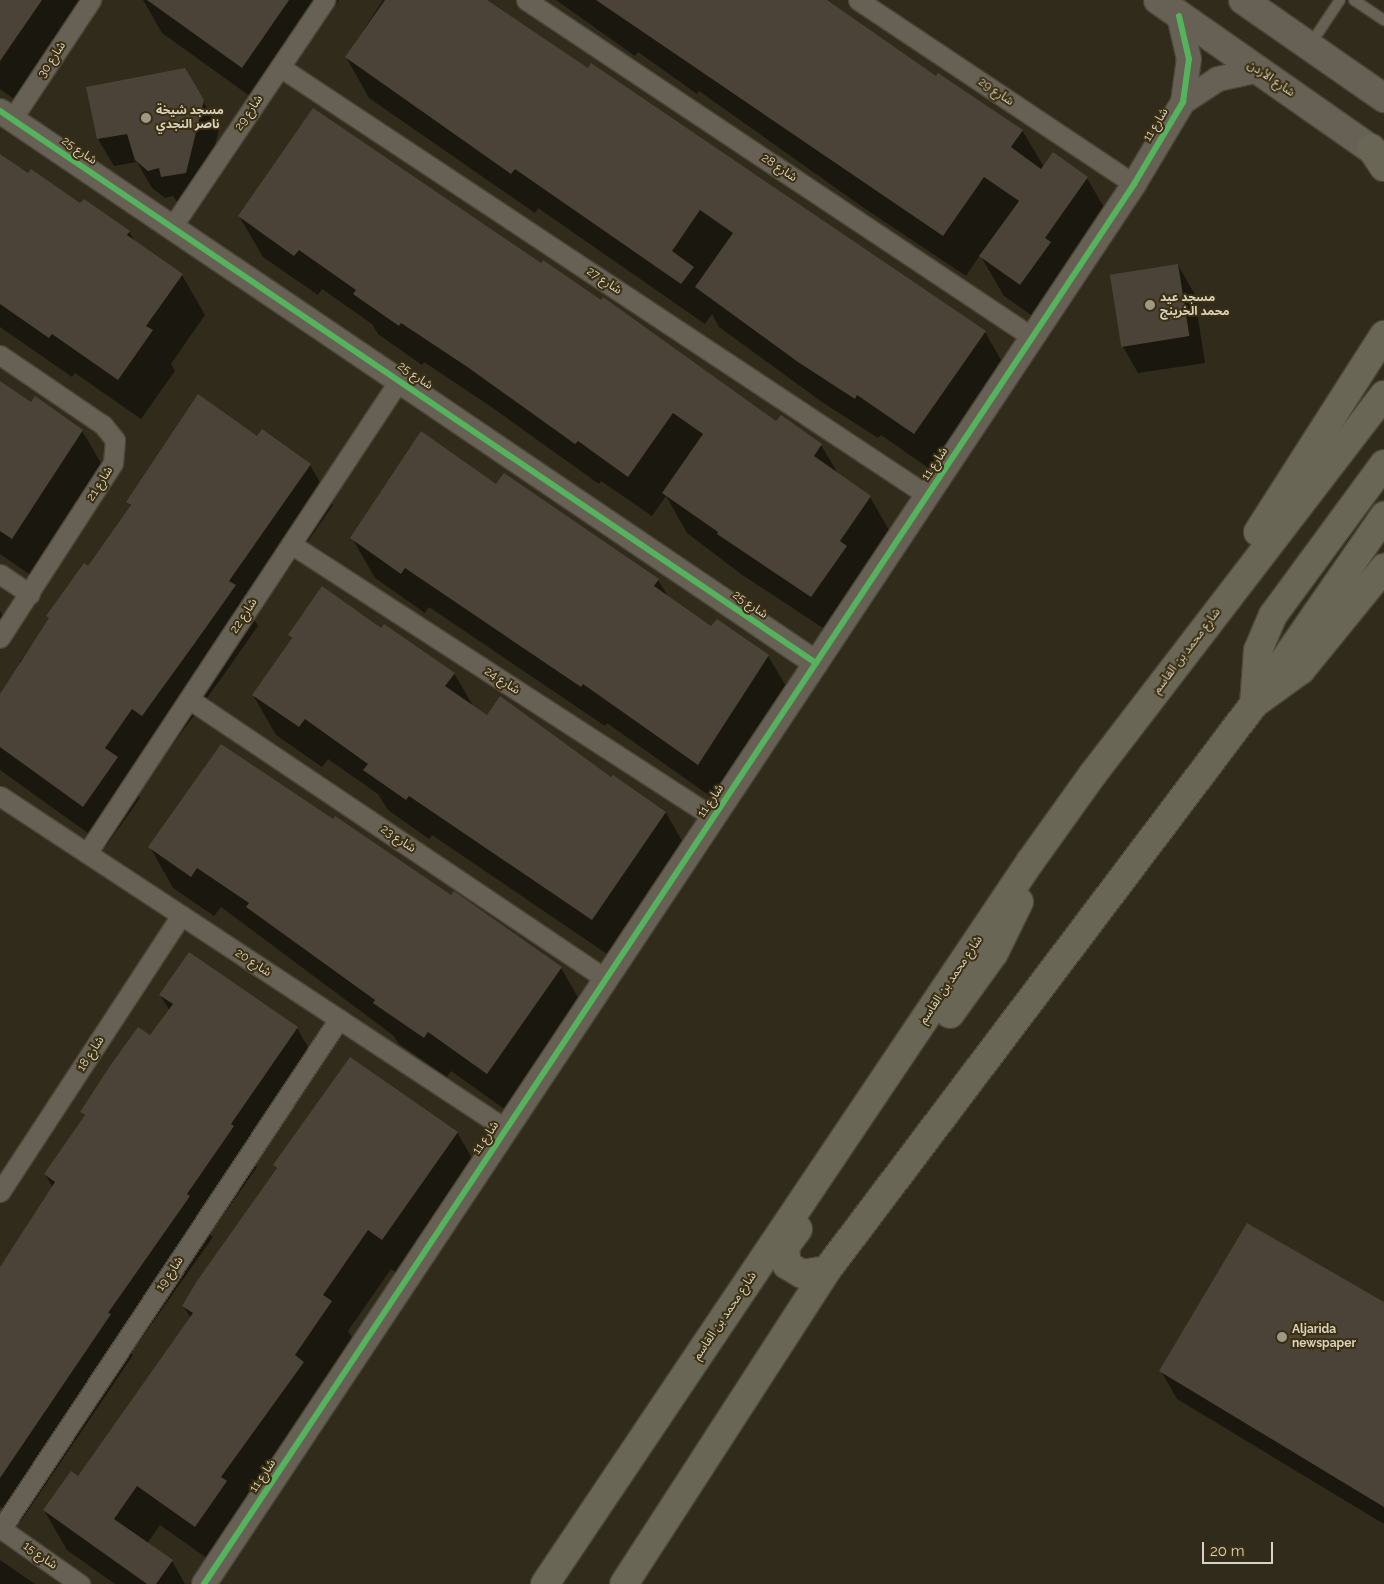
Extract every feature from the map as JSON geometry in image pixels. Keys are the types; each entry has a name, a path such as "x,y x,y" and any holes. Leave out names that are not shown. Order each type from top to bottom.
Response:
{"main road":[{"path":"1243,0 1384,98"},
{"name":"شارع الأردن","path":"1169,8 1259,70 1380,158"},
{"path":"1208,622 1241,559 1384,336"},
{"name":"شارع محمد بن القاسم","path":"545,1584 1030,862 1208,622 1384,395"},
{"path":"1254,704 1258,650 1273,616 1384,464"},
{"path":"625,1584 657,1531 827,1270 1254,704 1384,516"},
{"path":"1254,704 1301,670 1384,568"},
{"path":"827,1270 802,1274 793,1272 784,1256 785,1247 994,952 1017,909 1030,862"}],"street":[{"name":"شارع 30","path":"6,115 91,0"},
{"name":"شارع 29","path":"172,227 325,0"},
{"name":"شارع 28","path":"526,0 1032,337"},
{"name":"شارع 29","path":"858,0 1134,184"},
{"name":"شارع 11","path":"204,1584 1134,184 1183,102 1189,59 1169,8"},
{"name":"شارع 27","path":"280,67 928,495"},
{"name":"شارع 11","path":"1183,102 1218,79 1259,70"},
{"name":"شارع 25","path":"6,115 400,379 816,663"},
{"name":"شارع 21","path":"0,355 103,425 115,440 113,463 0,638"},
{"name":"شارع 22","path":"87,853 400,379"},
{"name":"شارع 24","path":"291,544 713,817"},
{"path":"0,574 30,594"},
{"name":"شارع 23","path":"189,699 606,979"},
{"name":"شارع 20","path":"0,796 506,1129"},
{"name":"شارع 18","path":"0,1192 181,915"},
{"name":"شارع 19","path":"1,1529 339,1019"},
{"name":"شارع 15","path":"1,1529 80,1584"}],"lane":[{"path":"1310,46 1340,0"},
{"path":"1354,0 1384,20"}],"building":[{"path":"0,0 42,0 0,61"},
{"path":"147,0 289,0 242,68"},
{"path":"385,0 487,0 588,68 591,63 986,331 914,434 857,395 855,399 798,362 695,287 733,233 700,210 672,251 694,267 681,284 515,169 511,174 345,57"},
{"path":"596,0 827,0 936,76 938,73 1023,130 1011,147 1041,169 1053,152 1088,177 1045,238 1051,242 1020,285 979,256 1019,201 984,177 943,236"},
{"name":"مسجد شيخة ناصر النجدي","path":"185,68 204,100 186,173 161,177 159,168 148,171 135,160 127,134 97,139 86,87"},
{"path":"313,108 541,263 543,260 601,300 603,297 776,421 781,415 822,444 814,456 871,496 840,541 847,546 811,597 717,534 718,532 662,493 703,434 673,413 628,477 578,441 575,444 466,366 401,323 399,326 353,294 356,290 299,250 294,256 238,216"},
{"path":"0,154 28,173 31,169 80,203 84,199 130,231 127,235 183,274 146,326 153,330 118,380 52,334 49,338 0,304"},
{"name":"مسجد عيد محمد الخرينج","path":"1178,264 1189,336 1121,347 1110,275"},
{"path":"0,381 31,402 35,396 83,430 12,539 0,531"},
{"path":"198,394 257,436 262,429 311,464 229,581 236,585 142,716 132,709 105,748 118,757 83,807 0,747 0,694 49,618 46,616 84,563 88,566 131,505 126,502"},
{"path":"421,431 496,484 504,473 659,579 654,586 711,626 717,619 769,655 698,765 583,684 581,687 405,568 401,574 350,538"},
{"path":"322,586 381,628 384,624 455,673 445,686 487,715 500,696 611,777 613,775 666,812 592,920 409,796 406,800 363,770 368,764 305,719 299,727 252,695 292,638 288,635"},
{"path":"221,744 333,819 335,816 451,895 454,891 562,967 487,1074 428,1032 424,1038 373,1003 375,1000 246,907 249,903 197,868 191,877 148,847"},
{"path":"189,952 298,1027 231,1124 234,1126 187,1194 190,1196 108,1313 111,1314 0,1478 0,1267 55,1182 44,1174 85,1115 80,1112 110,1066 138,1027 150,1035 173,1004 159,995"},
{"path":"350,1057 458,1132 382,1240 368,1230 323,1295 332,1301 295,1355 304,1362 221,1477 227,1481 195,1527 137,1486 114,1519 173,1560 156,1584 147,1584 43,1510 71,1471 78,1476 193,1313 182,1306 197,1281 277,1168 273,1165"},
{"name":"Aljarida newspaper","path":"1247,1223 1384,1302 1384,1507 1159,1371"}],"cycle path":[{"path":"204,1584 1134,184 1183,102 1189,59 1179,16"},
{"path":"0,111 816,663"}],"place":[{"name":"مسجد شيخة ناصر النجدي","path":"146,118"},
{"name":"مسجد عيد محمد الخرينج","path":"1150,305"},
{"name":"Aljarida newspaper","path":"1282,1337"}]}
